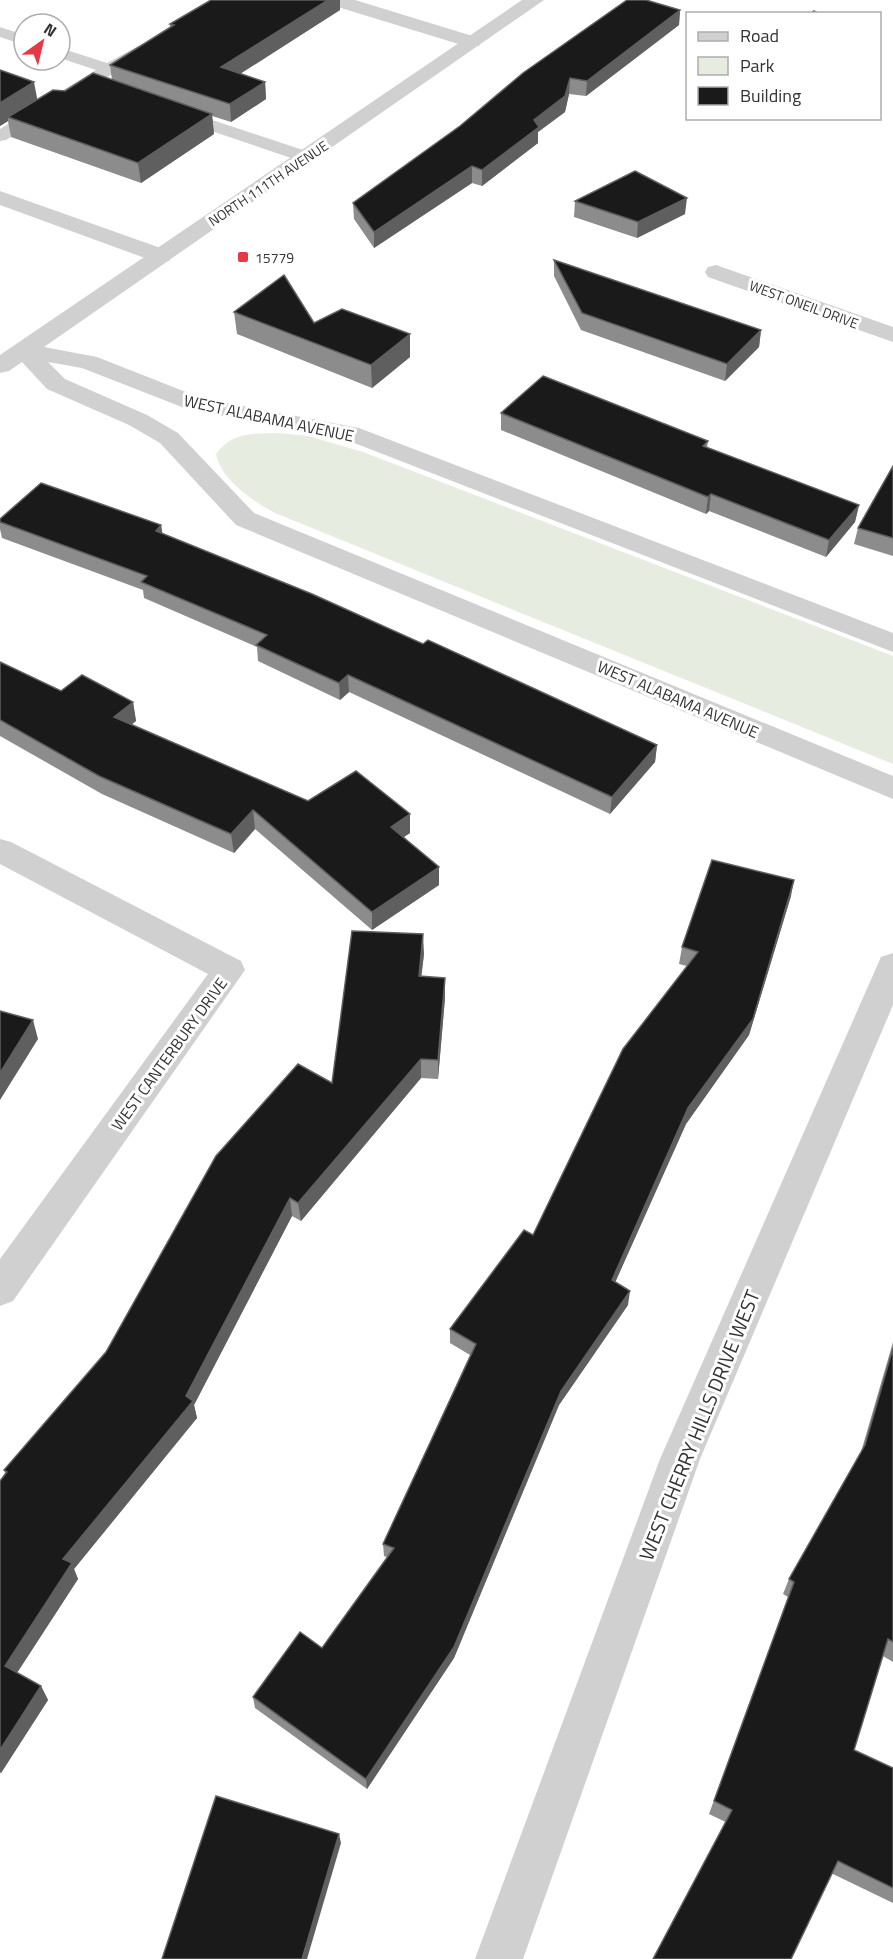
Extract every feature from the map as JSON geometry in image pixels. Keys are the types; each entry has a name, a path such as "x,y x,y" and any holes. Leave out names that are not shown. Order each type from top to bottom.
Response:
{"street":[{"path":"335,0 472,42"},
{"name":"NORTH 111TH AVENUE","path":"0,366 535,0"},
{"path":"0,198 161,256"},
{"name":"WEST ONEIL DRIVE","path":"716,272 893,335"},
{"name":"WEST ALABAMA AVENUE","path":"24,350 88,362 196,404 350,433 893,643"},
{"name":"WEST ALABAMA AVENUE","path":"24,350 56,384 138,420 168,438 245,519 893,788"},
{"name":"WEST CANTERBURY DRIVE","path":"0,850 229,970 0,1289"},
{"name":"WEST CHERRY HILLS DRIVE WEST","path":"499,1959 680,1459 893,966"}],"lane":[{"path":"0,135 160,38"},
{"path":"72,57 109,69"},
{"path":"87,82 109,90"},
{"path":"164,108 306,157"}],"green space":[{"path":"279,433 308,436 363,452 893,656 893,764 275,513 248,496 231,481 219,464 216,454 229,441 244,435"}],"building":[{"path":"211,0 328,0 221,67 265,82 230,104 110,65 174,25 170,24"},
{"path":"627,0 646,0 680,10 587,81 570,78 565,96 534,120 539,127 482,170 472,166 374,232 353,203 460,126 523,73"},
{"path":"0,70 34,82 0,103"},
{"path":"93,73 212,114 138,163 8,117 53,90 65,91"},
{"path":"635,171 687,198 638,222 575,201"},
{"path":"554,260 761,330 727,364 582,313"},
{"path":"284,275 314,323 342,309 410,334 371,365 234,312"},
{"path":"543,376 708,441 703,446 859,505 829,540 711,494 708,497 501,413"},
{"path":"893,466 893,538 858,528"},
{"path":"41,483 161,525 156,531 312,594 423,644 428,640 657,745 612,797 348,675 339,683 256,645 267,635 141,582 147,576 0,522 0,519"},
{"path":"0,662 61,691 82,675 133,702 114,717 308,801 356,771 410,814 391,827 439,867 372,912 253,810 231,834 99,776 0,720"},
{"path":"712,860 794,880 753,1019 688,1108 612,1280 630,1291 561,1391 454,1647 366,1779 253,1697 300,1632 322,1648 394,1548 383,1544 476,1344 450,1329 524,1230 533,1235 623,1049 698,952 682,947"},
{"path":"352,931 423,934 419,976 445,978 438,1060 421,1059 298,1203 290,1198 186,1396 193,1401 63,1559 72,1563 5,1666 41,1686 0,1750 0,1481 7,1472 4,1470 106,1352 216,1156 298,1064 332,1083"},
{"path":"0,1011 33,1020 0,1073"},
{"path":"893,1348 893,1642 888,1639 854,1750 893,1768 893,1888 838,1861 791,1959 653,1959 732,1810 714,1801 794,1582 789,1579 865,1445"},
{"path":"216,1796 339,1834 302,1959 162,1959"}],"place":[{"name":"15779","path":"243,257"}]}
